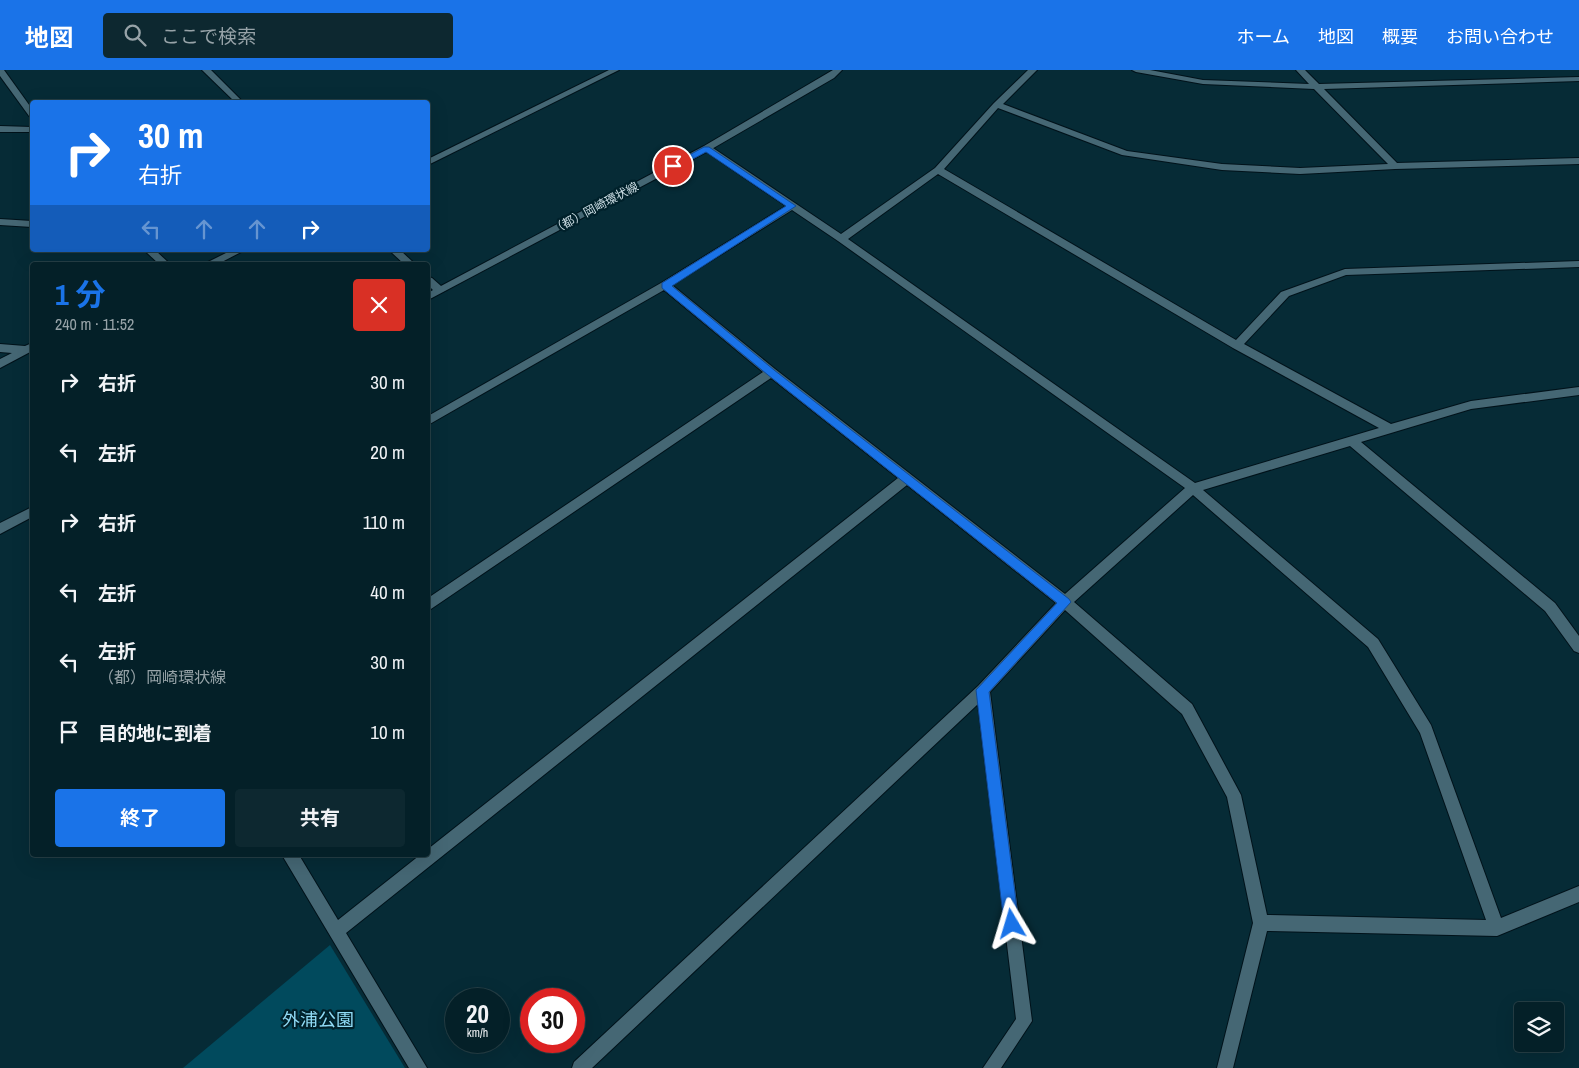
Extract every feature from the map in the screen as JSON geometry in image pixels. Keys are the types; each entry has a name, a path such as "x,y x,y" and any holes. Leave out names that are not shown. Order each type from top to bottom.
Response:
{"street":[{"path":"0,70 30,111"},
{"path":"206,70 237,100"},
{"path":"430,161 615,70"},
{"name":"（都）岡崎環状線","path":"430,296 707,148 831,76 838,70"},
{"path":"841,239 938,170 997,105 1033,70"},
{"path":"1136,70 1203,82 1318,87 1579,79"},
{"path":"1300,70 1395,166"},
{"path":"997,105 1125,153 1222,168 1300,171 1395,166 1579,161"},
{"path":"0,128 30,130"},
{"path":"707,148 841,239 1193,488 1373,643 1426,730 1498,928"},
{"path":"938,170 1237,345 1390,429"},
{"path":"430,421 666,285 792,206"},
{"path":"0,222 30,224"},
{"path":"151,252 163,262"},
{"path":"214,262 236,252"},
{"path":"396,252 408,262"},
{"path":"1237,345 1285,294 1344,272 1579,264"},
{"path":"430,282 440,290"},
{"path":"666,285 771,372 1065,602 1187,709 1234,795 1261,923 1225,1068"},
{"path":"0,348 29,349"},
{"path":"0,364 29,349"},
{"path":"430,604 771,372"},
{"path":"580,1068 982,690 1065,602 1193,488 1471,405 1579,392"},
{"path":"1352,441 1550,607 1579,647"},
{"path":"430,856 906,478"},
{"path":"0,529 30,513"},
{"path":"982,690 1024,1022 991,1068"},
{"path":"291,857 419,1068"},
{"path":"336,931 429,857"},
{"path":"1261,923 1498,928 1579,894"}],"green space":[{"name":"外浦公園","path":"330,945 405,1068 183,1068"}],"route":[{"path":"673,166 707,148 792,206 666,285 771,372 1065,602 982,690 1012,924"}]}
